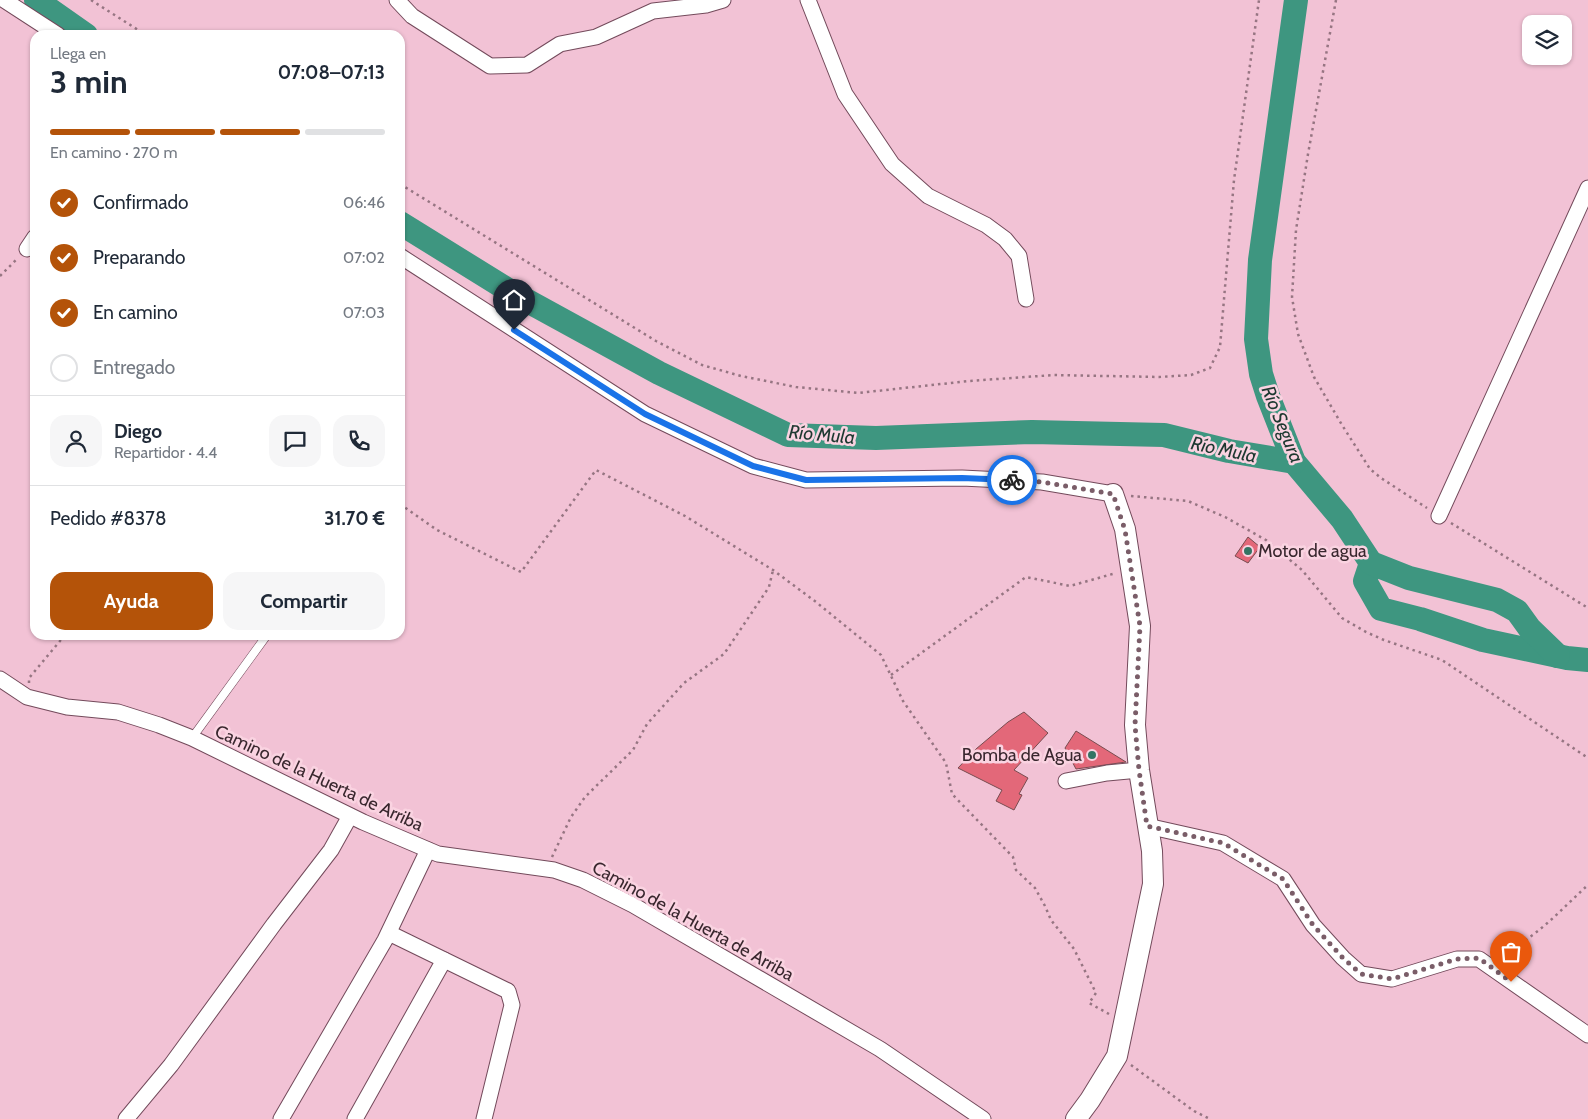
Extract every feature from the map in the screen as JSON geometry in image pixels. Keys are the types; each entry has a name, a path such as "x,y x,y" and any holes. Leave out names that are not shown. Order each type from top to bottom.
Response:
{"main road":[{"path":"1076,1119 1117,1056 1153,884 1152,851 1139,770 1135,725 1140,626 1125,530 1113,494"}],"street":[{"path":"4,0 50,30"},
{"path":"396,0 412,16 490,66 527,64 560,44 596,37 652,12 706,5 723,0"},
{"path":"808,0 845,94 892,164 928,196 986,225 1005,239 1019,256 1026,300"},
{"path":"1439,516 1588,188"},
{"path":"405,259 645,414 753,466 806,480 982,479 1042,482 1113,494"},
{"name":"Camino de la Huerta de Arriba","path":"0,679 27,698 67,707 118,712 192,738 350,816 438,854 547,869 583,880 633,904 880,1049 983,1119"},
{"path":"1066,781 1107,773 1139,770"},
{"path":"126,1119 171,1064 331,850 350,816"},
{"path":"1147,826 1223,843 1283,879 1313,925 1343,958 1361,974 1392,979 1457,959 1479,958 1588,1035"},
{"path":"281,1119 389,932 428,850"},
{"path":"389,932 508,991 512,1005 484,1119"},
{"path":"355,1119 444,960"}],"lane":[{"path":"192,738 263,640"}],"path":[{"path":"91,0 138,30"},
{"path":"405,187 656,342 702,365 741,376 796,387 858,392 1054,375 1159,377 1191,375 1210,368 1220,347 1234,180 1259,0"},
{"path":"1336,0 1296,230 1292,297 1298,334 1314,377 1370,469 1439,516 1588,608"},
{"path":"0,276 30,244"},
{"path":"405,508 437,530 521,572 596,470 684,516 773,570 881,655 903,701 946,763 952,794 1013,857 1016,870 1035,888 1051,920 1074,949 1096,993 1089,1003 1124,1022"},
{"path":"1113,494 1154,500 1188,501 1225,517 1266,540 1302,570 1342,618 1384,640 1442,660 1588,758"},
{"path":"891,675 1026,577 1070,586 1132,569"},
{"path":"547,869 571,817 585,797 633,750 647,724 684,683 724,654 769,587 773,570"},
{"path":"27,698 29,678 61,640"},
{"path":"1479,958 1509,950 1531,937 1588,885"},
{"path":"1117,1056 1151,1078 1194,1111 1210,1119"}],"building":[{"name":"Motor de agua","path":"1248,537 1260,547 1248,563 1235,556"},
{"path":"1024,712 1048,733 1014,770 1028,778 1019,794 1022,795 1014,810 996,801 1002,790 958,768 976,749 1008,722"},
{"name":"Bomba de Agua","path":"1076,731 1126,762 1076,769 1065,748"}],"waterway":[{"name":"Río Mula","path":"36,0 79,30"},
{"name":"Río Segura","path":"1296,0 1260,260 1256,339 1261,374 1294,462 1342,519 1371,563 1365,581 1381,609 1420,619 1483,640 1567,658 1588,660"},
{"name":"Río Mula","path":"405,226 513,293 659,373 788,435 876,438 1032,432 1164,435 1229,451 1294,462"},
{"path":"1371,563 1409,578 1497,600 1517,611 1530,629 1558,656"}],"way so far":[{"path":"1012,480 1042,482 1113,494 1125,530 1140,626 1135,725 1147,826 1223,843 1283,879 1313,925 1343,958 1361,974 1392,979 1457,959 1479,958 1511,982"}],"place":[{"name":"Motor de agua","path":"1248,551"},
{"name":"Bomba de Agua","path":"1092,755"}],"route":[{"path":"514,330 645,414 753,466 806,480 962,478 1012,480"}]}
